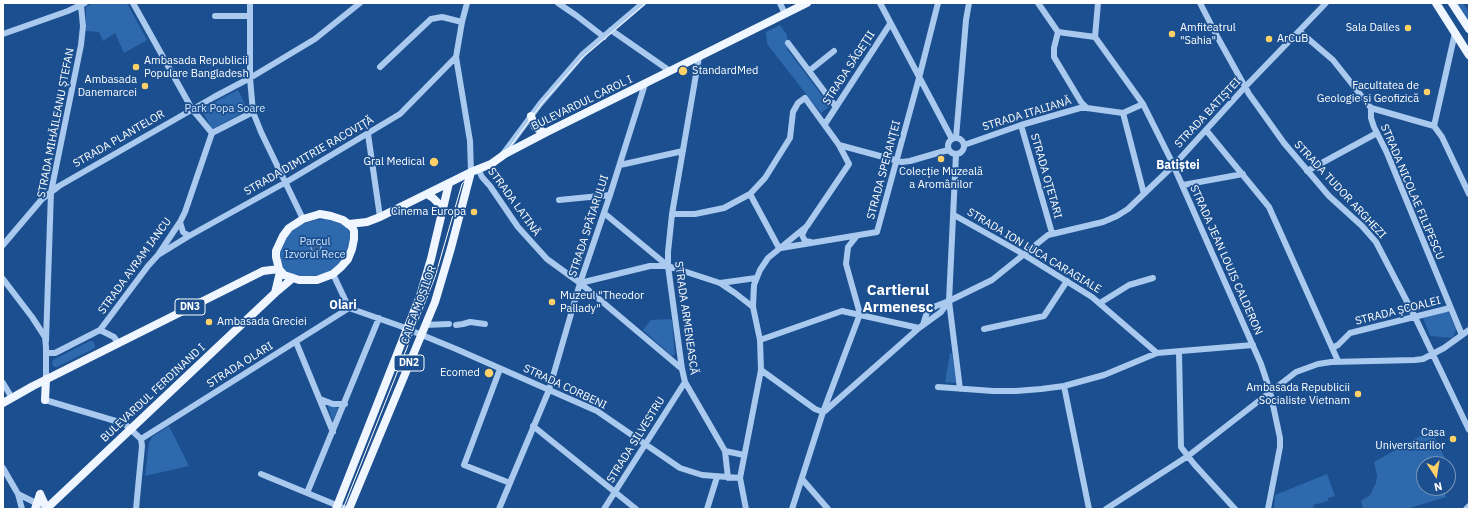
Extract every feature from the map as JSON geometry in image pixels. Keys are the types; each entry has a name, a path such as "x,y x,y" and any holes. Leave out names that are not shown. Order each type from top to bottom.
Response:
{"main road":[{"name":"BULEVARDUL CAROL I","path":"352,228 380,217 491,164 545,133 807,3"},
{"path":"1436,3 1469,55"},
{"path":"1452,3 1469,29"},
{"path":"531,116 535,126 545,133"},
{"name":"CALEA MOȘILOR","path":"349,509 440,286 475,171"},
{"name":"CALEA MOȘILOR","path":"336,507 422,289 431,259 449,184"},
{"path":"427,194 438,203 441,214"},
{"name":"DN3","path":"3,403 46,379 263,271 276,257 276,251 283,236 289,228 303,218 320,214 331,216 343,220 352,228"},
{"path":"280,270 299,280 317,280 333,274 348,259 352,249 352,228"},
{"path":"275,293 280,270 276,257"},
{"name":"DN3","path":"263,271 280,270"},
{"name":"BULEVARDUL FERDINAND I","path":"47,509 130,429 275,293 293,278"},
{"path":"45,400 46,379"},
{"path":"36,506 40,494 47,509"}],"street":[{"path":"133,3 192,109 212,133 253,112"},
{"path":"251,3 250,78 253,112 261,132 303,218"},
{"name":"STRADA PLANTELOR","path":"3,245 51,192 192,109 250,78 323,34 360,3"},
{"path":"467,3 456,57 475,171"},
{"path":"558,3 604,37"},
{"path":"501,157 560,79 583,54 644,3"},
{"path":"880,3 890,24 954,138 961,140 964,144 962,152 956,154 951,153 948,150"},
{"name":"STRADA SPERANȚEI","path":"779,248 877,232 920,78 938,3"},
{"path":"948,150 948,143 954,138 969,3"},
{"path":"1038,3 1058,32 1095,37 1098,3"},
{"name":"STRADA TUDOR ARGHEZI","path":"1200,3 1245,87 1284,143 1307,172 1329,196 1362,226 1376,242 1415,317 1469,430"},
{"name":"STRADA BATIȘTEI","path":"921,326 927,312 936,306 992,280 1040,240 1052,233 1110,220 1123,212 1174,165 1245,87 1326,3"},
{"path":"3,34 83,4"},
{"name":"STRADA MIHĂILEANU ȘTEFAN","path":"46,379 51,192 81,45 83,4"},
{"path":"780,4 786,14"},
{"path":"215,16 250,16"},
{"path":"380,67 431,19 438,17 462,22"},
{"name":"STRADA SĂGEȚII","path":"825,124 890,24"},
{"path":"612,30 670,71"},
{"name":"STRADA NICOLAE FILIPESCU","path":"1299,31 1333,60 1371,108 1372,122 1387,153 1462,335"},
{"path":"1058,32 1054,48 1054,57 1081,102 1087,108"},
{"path":"1434,126 1455,33"},
{"name":"STRADA JEAN LOUIS CALDERON","path":"1095,37 1142,104 1174,165 1261,364 1270,391 1280,438 1280,447 1268,509"},
{"path":"788,43 836,107"},
{"path":"809,72 834,51"},
{"name":"STRADA DIMITRIE RACOVIȚĂ","path":"158,255 189,236 286,183 368,134 406,109 456,57"},
{"name":"STRADA ARMENEASCĂ","path":"699,57 672,214 668,266 685,382 725,451 728,478"},
{"name":"STRADA SPĂTARULUI","path":"499,509 549,390 580,283 645,84"},
{"path":"672,214 695,214 717,210 750,194 765,178 790,138 793,112 798,103 805,98 839,144 849,164 802,235 805,241 814,243"},
{"path":"1142,104 1123,113 1144,194"},
{"name":"STRADA ITALIANĂ","path":"964,144 1073,110 1087,108 1123,113"},
{"path":"1371,108 1434,126 1445,143 1469,194"},
{"name":"STRADA OȚETARI","path":"1021,125 1052,233"},
{"path":"1206,130 1269,207 1338,361"},
{"name":"STRADA AVRAM IANCU","path":"46,353 55,353 100,330 158,255 180,222 212,133"},
{"path":"1307,172 1377,133"},
{"path":"368,134 380,217"},
{"path":"839,144 897,161 910,161 948,150"},
{"path":"620,164 682,151"},
{"path":"956,154 949,301 960,389"},
{"name":"STRADA LATINĂ","path":"475,171 490,186 518,227 546,259 580,283 682,369"},
{"path":"1183,185 1243,174"},
{"path":"750,194 779,248"},
{"path":"559,200 610,195"},
{"path":"604,213 668,266"},
{"name":"STRADA ION LUCA CARAGIALE","path":"954,215 1067,280 1100,303 1157,353"},
{"path":"180,222 183,232 189,236"},
{"path":"746,509 740,478 761,370 760,340 753,307 752,292 756,278 768,258 807,226"},
{"path":"792,509 823,412 860,314 846,264 848,247 856,236"},
{"path":"580,283 650,266 668,266 720,283 753,307"},
{"path":"333,274 349,308 421,335"},
{"path":"720,283 756,278"},
{"path":"1100,303 1129,285 1153,278"},
{"path":"3,279 41,330 46,341"},
{"path":"984,329 1044,316 1067,280"},
{"name":"STRADA BATIȘTEI","path":"823,412 921,326 941,312 949,301"},
{"name":"STRADA OLARI","path":"141,439 349,308"},
{"name":"STRADA ȘCOALEI","path":"1332,348 1341,343 1350,333 1450,308"},
{"path":"760,340 837,312 846,311 921,326"},
{"path":"307,493 345,404 379,318"},
{"path":"456,325 470,322 485,324"},
{"path":"425,325 449,324"},
{"path":"100,330 114,337 118,344"},
{"path":"1106,509 1188,456 1270,391 1291,375 1302,369 1318,364 1338,361 1423,359 1469,330"},
{"name":"STRADA CORBENI","path":"421,335 597,411 680,468 702,475 740,478"},
{"path":"296,342 333,432"},
{"path":"938,387 1016,391 1064,386 1104,375 1157,353 1253,345"},
{"path":"1179,352 1181,444 1188,456 1235,509"},
{"path":"500,369 464,465 510,483"},
{"path":"761,370 815,409 823,412"},
{"name":"STRADA SILVESTRU","path":"604,509 685,382"},
{"path":"3,383 12,398"},
{"path":"1064,386 1089,509"},
{"path":"320,399 332,404 345,404"},
{"path":"45,400 119,422 141,439 142,446 136,509"},
{"path":"533,426 636,509"},
{"path":"725,451 744,455"},
{"path":"3,468 18,494 22,509"},
{"path":"261,474 336,507 346,509"},
{"path":"707,509 717,477"},
{"path":"802,479 828,509"},
{"path":"18,494 36,506 47,509"},
{"path":"1466,509 1469,506"}],"green space":[{"path":"93,3 127,3 147,40 124,53 115,33 103,41 99,32 86,31 86,7"},
{"path":"1455,3 1463,3 1469,12 1469,26"},
{"path":"780,25 787,35 787,49 830,106 821,113 767,44 766,32"},
{"name":"Park Popa Soare","path":"238,90 248,110 212,129 201,109"},
{"name":"Parcul Izvorul Rece","path":"325,219 346,226 350,234 351,240 346,254 339,264 331,271 321,275 301,277 286,272 281,266 279,252 281,245 290,233 301,224"},
{"path":"1448,311 1456,329 1453,338 1430,336 1423,318"},
{"path":"670,319 672,321 675,354 672,356 643,330 651,320"},
{"path":"90,341 93,341 95,348 57,367 54,367 52,364 53,360"},
{"path":"950,353 952,354 956,383 945,382"},
{"path":"327,404 338,408 333,421 332,419"},
{"path":"169,426 189,466 145,476 149,443 152,437"},
{"path":"1431,430 1444,456 1416,456 1416,496 1446,497 1407,509 1363,509 1361,501 1370,495 1376,483 1377,476 1374,462"},
{"path":"1327,474 1335,496 1328,498 1328,501 1313,505 1314,509 1274,509 1275,495"}],"shaded area":[{"path":"314,242 318,242 320,243 320,251 314,252 311,249 311,245"}],"tram line":[{"path":"343,509 435,277 462,184 471,174 494,164 501,159 543,102 582,58 646,3"}],"place":[{"name":"Sala Dalles","path":"1408,28"},
{"name":"Amfiteatrul \"Sahia\"","path":"1172,34"},
{"name":"ArCuB","path":"1269,39"},
{"name":"Ambasada Republicii Populare Bangladesh","path":"136,67"},
{"name":"StandardMed","path":"683,71"},
{"name":"Ambasada Danemarcei","path":"145,86"},
{"name":"Facultatea de Geologie și Geofizică","path":"1427,92"},
{"name":"Colecție Muzeală a Aromânilor","path":"941,159"},
{"name":"Gral Medical","path":"434,162"},
{"name":"Cinema Europa","path":"474,212"},
{"name":"Muzeul \"Theodor Pallady\"","path":"552,302"},
{"name":"Ambasada Greciei","path":"209,322"},
{"name":"Ecomed","path":"489,373"},
{"name":"Ambasada Republicii Socialiste Vietnam","path":"1358,394"},
{"name":"Casa Universitarilor","path":"1453,439"}],"district":[{"name":"Batiștei","path":"1178,166"},
{"name":"Cartierul Armenesc","path":"898,300"},
{"name":"Olari","path":"343,306"}]}
